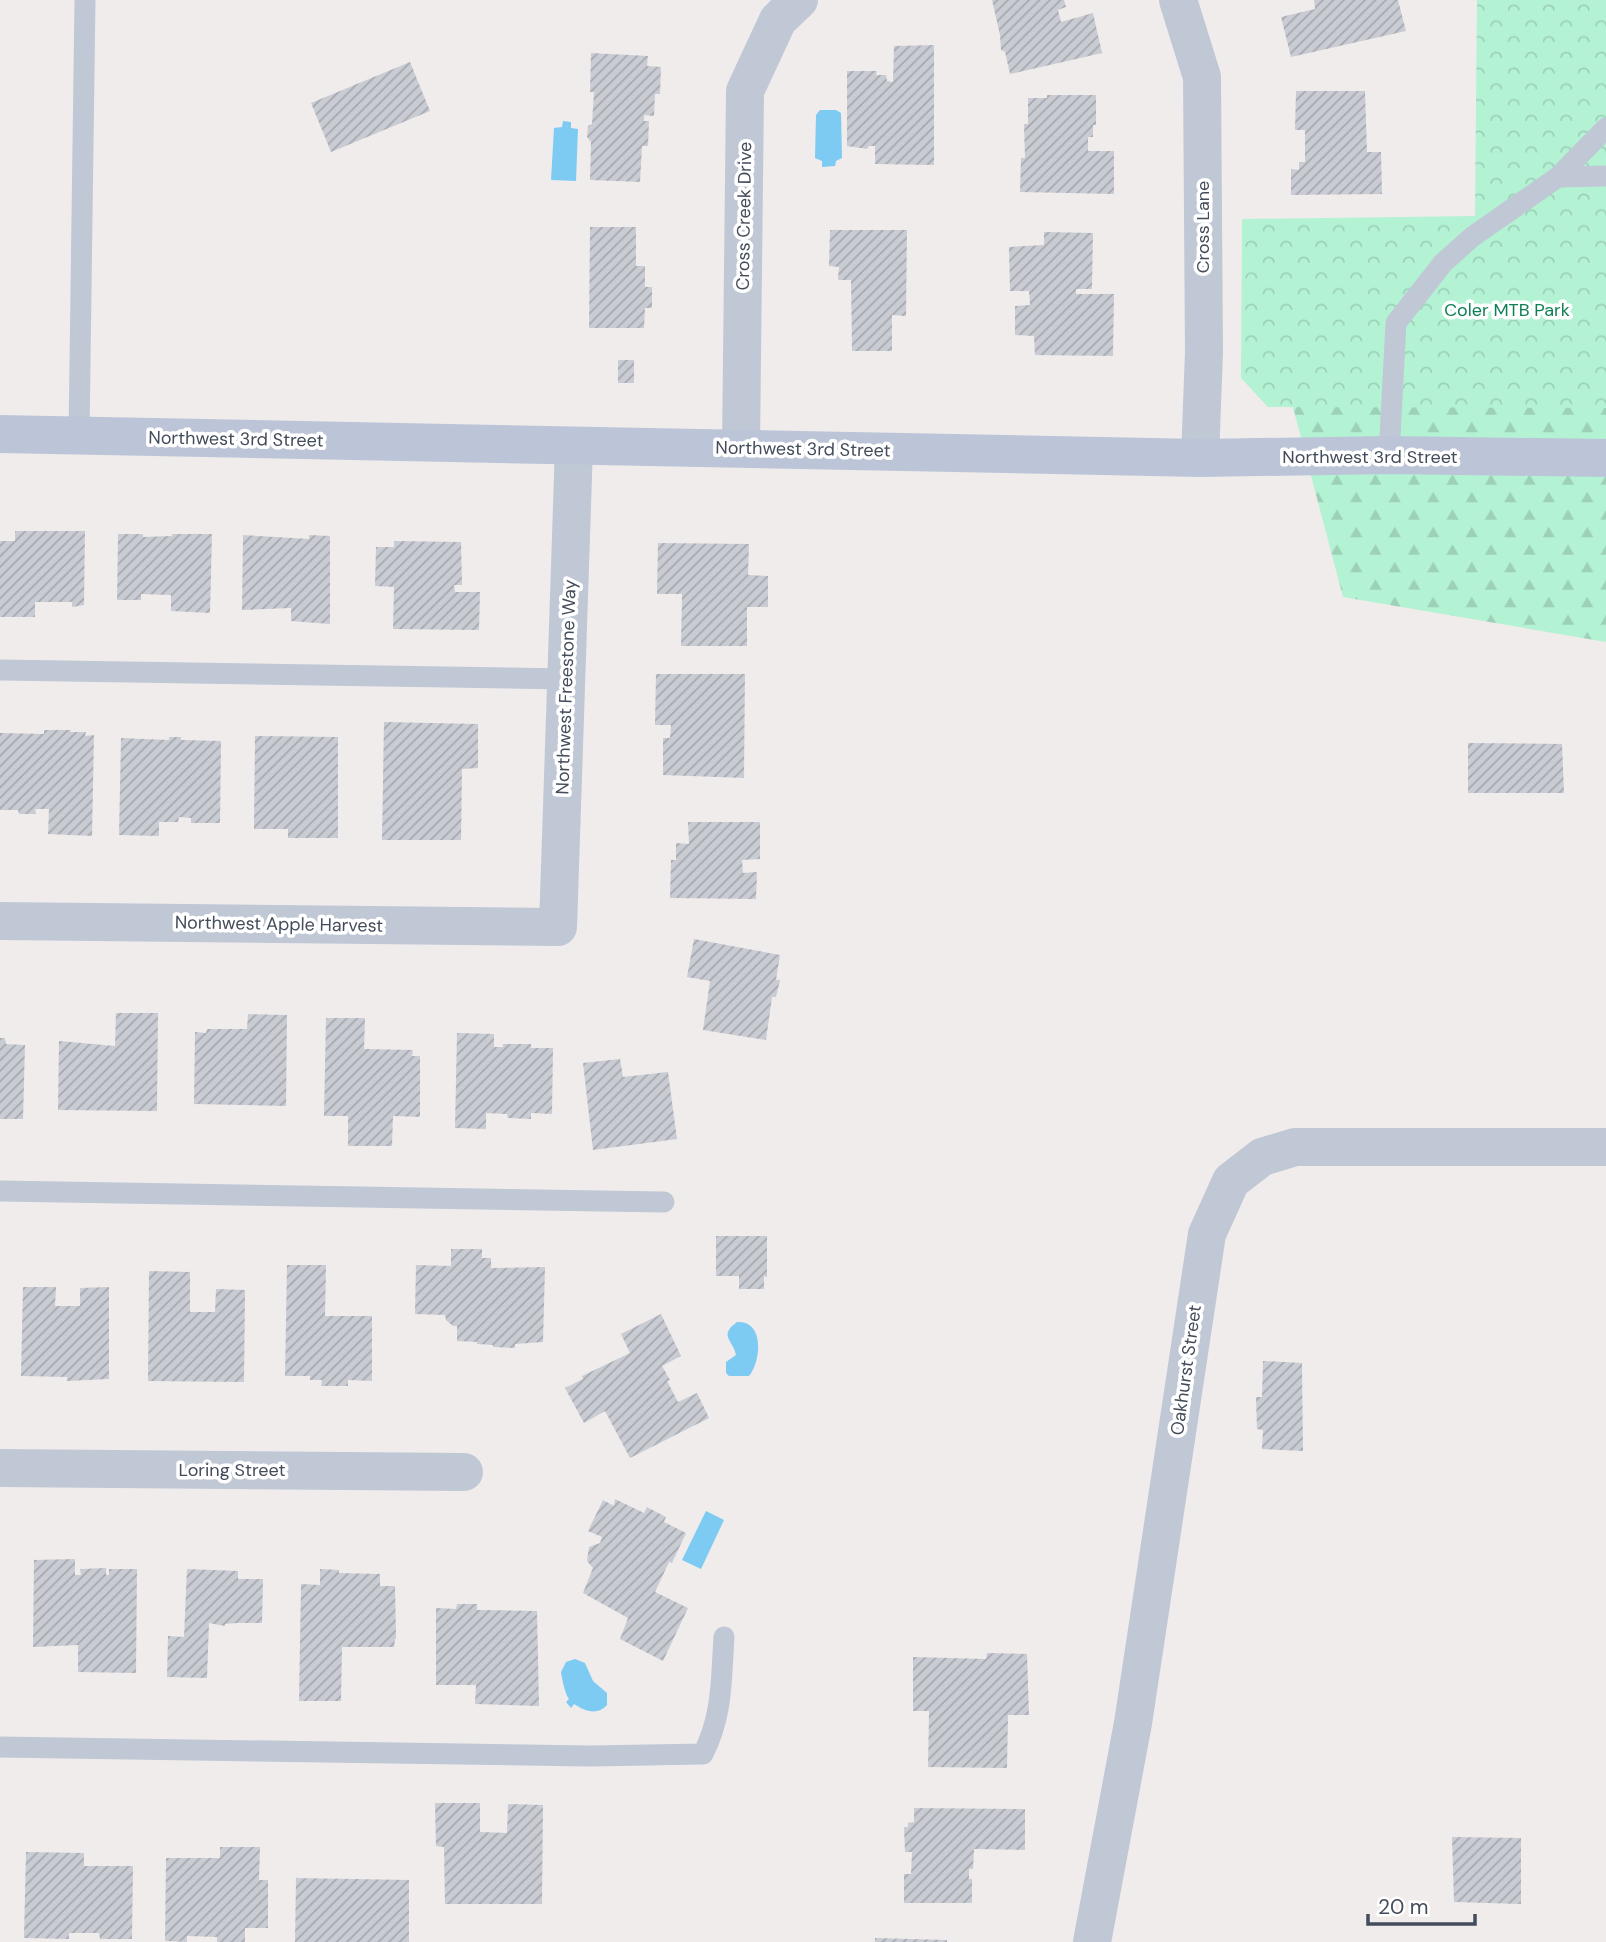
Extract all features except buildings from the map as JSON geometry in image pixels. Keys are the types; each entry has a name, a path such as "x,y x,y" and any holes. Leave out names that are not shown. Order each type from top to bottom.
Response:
{"street":[{"name":"Cross Creek Drive","path":"741,448 745,90 778,20 799,0"},
{"name":"Cross Lane","path":"1178,0 1202,78 1204,352 1200,458"},
{"name":"Northwest 3rd Street","path":"0,434 1200,458 1389,455 1606,458"},
{"name":"Northwest Freestone Way","path":"558,927 574,446"},
{"name":"Northwest Apple Harvest","path":"0,921 558,927"},
{"name":"Oakhurst Street","path":"1092,1942 1133,1723 1207,1234 1231,1181 1262,1157 1295,1147 1606,1147"},
{"name":"Loring Street","path":"0,1468 464,1472"}],"lane":[{"path":"79,436 85,0"},
{"path":"1389,455 1396,323 1443,263 1472,237 1558,177 1606,128"},
{"path":"1558,177 1606,176"},
{"path":"0,670 566,679"},
{"path":"0,1191 664,1202"},
{"path":"0,1747 590,1756 703,1754 715,1731 720,1701 724,1637"}],"green space":[{"name":"Coler MTB Park","path":"1477,0 1606,0 1606,408 1268,407 1241,378 1242,219 1475,216"},
{"path":"1606,273 1606,642 1343,597 1290,396"}],"water":[{"path":"820,110 836,110 841,113 842,158 836,161 835,166 822,167 822,161 815,158 816,115"},
{"path":"563,121 571,122 571,128 578,129 576,181 551,180 554,128 562,127"},
{"path":"737,1322 746,1323 752,1328 758,1343 756,1361 749,1376 729,1376 726,1373 726,1362 736,1355 728,1338 728,1331"},
{"path":"706,1511 724,1520 701,1569 682,1560"},
{"path":"575,1659 585,1663 593,1681 607,1693 607,1705 603,1708 591,1711 574,1704 571,1708 566,1702 569,1699 561,1672 566,1662"}]}
